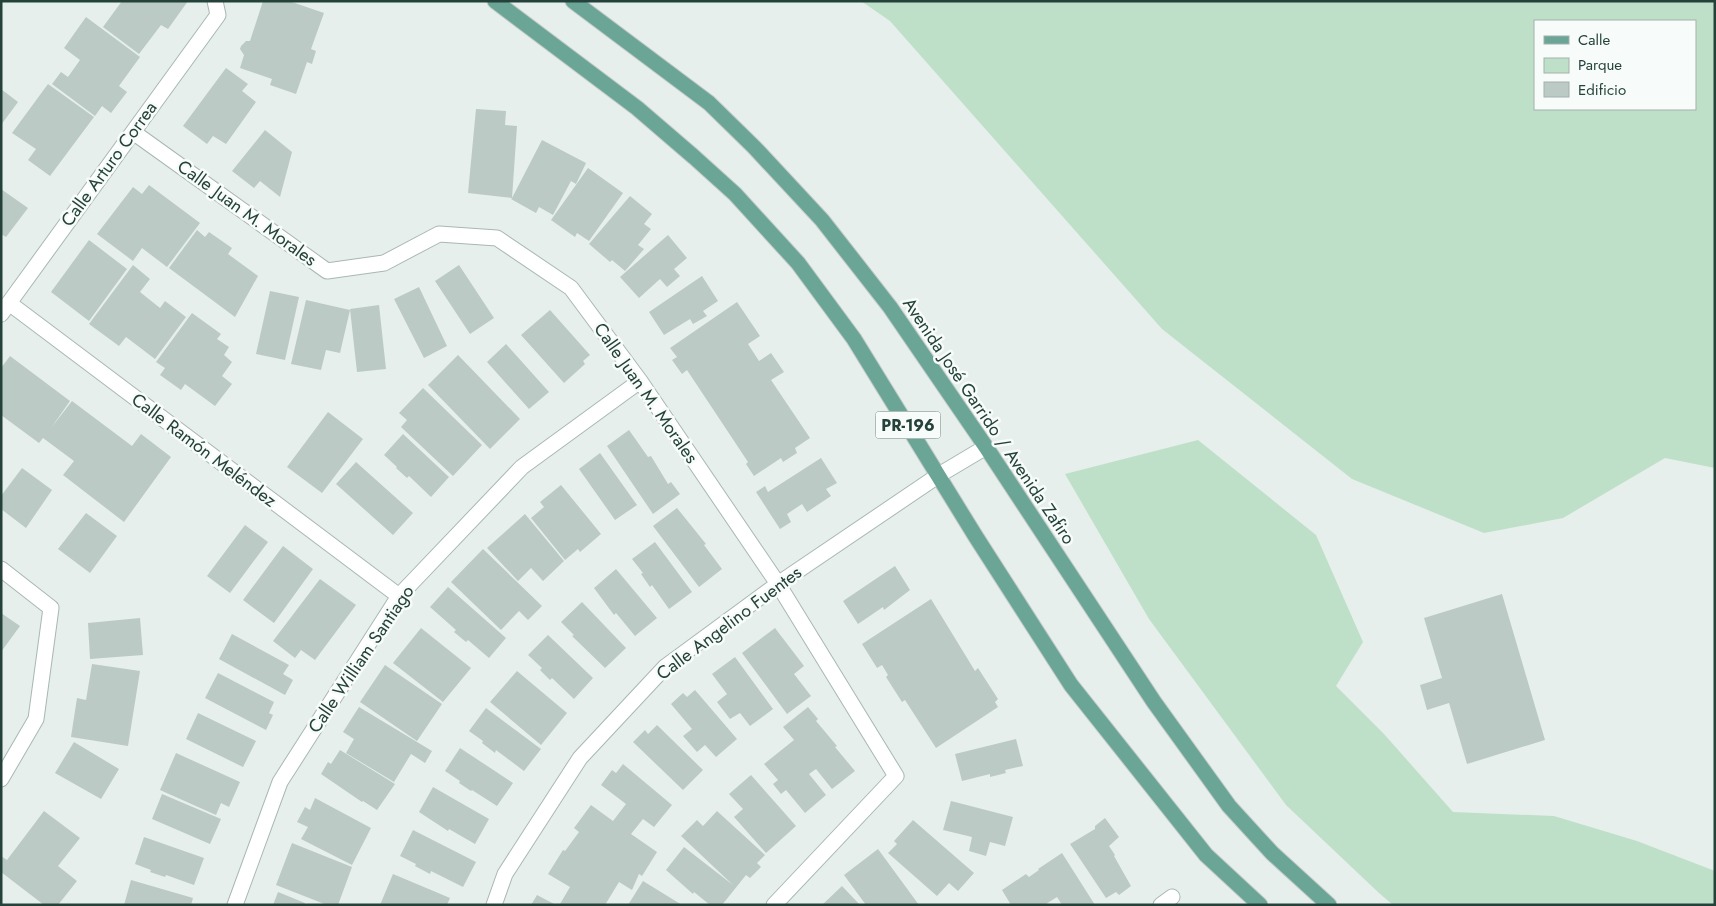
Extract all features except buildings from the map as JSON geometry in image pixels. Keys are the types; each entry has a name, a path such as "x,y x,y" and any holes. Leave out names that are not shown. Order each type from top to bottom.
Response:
{"main road":[{"name":"PR-196","path":"495,1 637,108 694,157 735,194 798,263 854,339 1071,685 1206,855 1260,905"},
{"name":"Avenida José Garrido / Avenida Zafiro","path":"573,1 709,103 754,147 822,220 890,307 986,447 1154,702 1229,806 1272,853 1329,905"}],"street":[{"name":"Calle Arturo Correa","path":"5,309 133,132 216,8"},
{"name":"Calle Juan M. Morales","path":"133,132 327,271 384,263 440,234 496,238 571,288 640,381 778,584 896,776 774,905"},
{"name":"Calle Ramón Meléndez","path":"5,309 399,596"},
{"name":"Calle William Santiago","path":"235,905 280,782 399,596 522,467 640,381"},
{"name":"Calle Angelino Fuentes","path":"494,905 505,874 580,758 665,667 778,584 939,476 986,447"},
{"path":"1,569 51,608 36,719 1,779"}],"green space":[{"path":"861,1 1715,1 1715,468 1665,458 1563,518 1484,533 1352,479 1162,329 890,21"},
{"path":"1198,440 1316,535 1363,642 1336,686 1384,734 1453,812 1554,816 1637,841 1715,871 1715,905 1393,905 1379,893 1286,805 1149,619 1065,474"}]}
